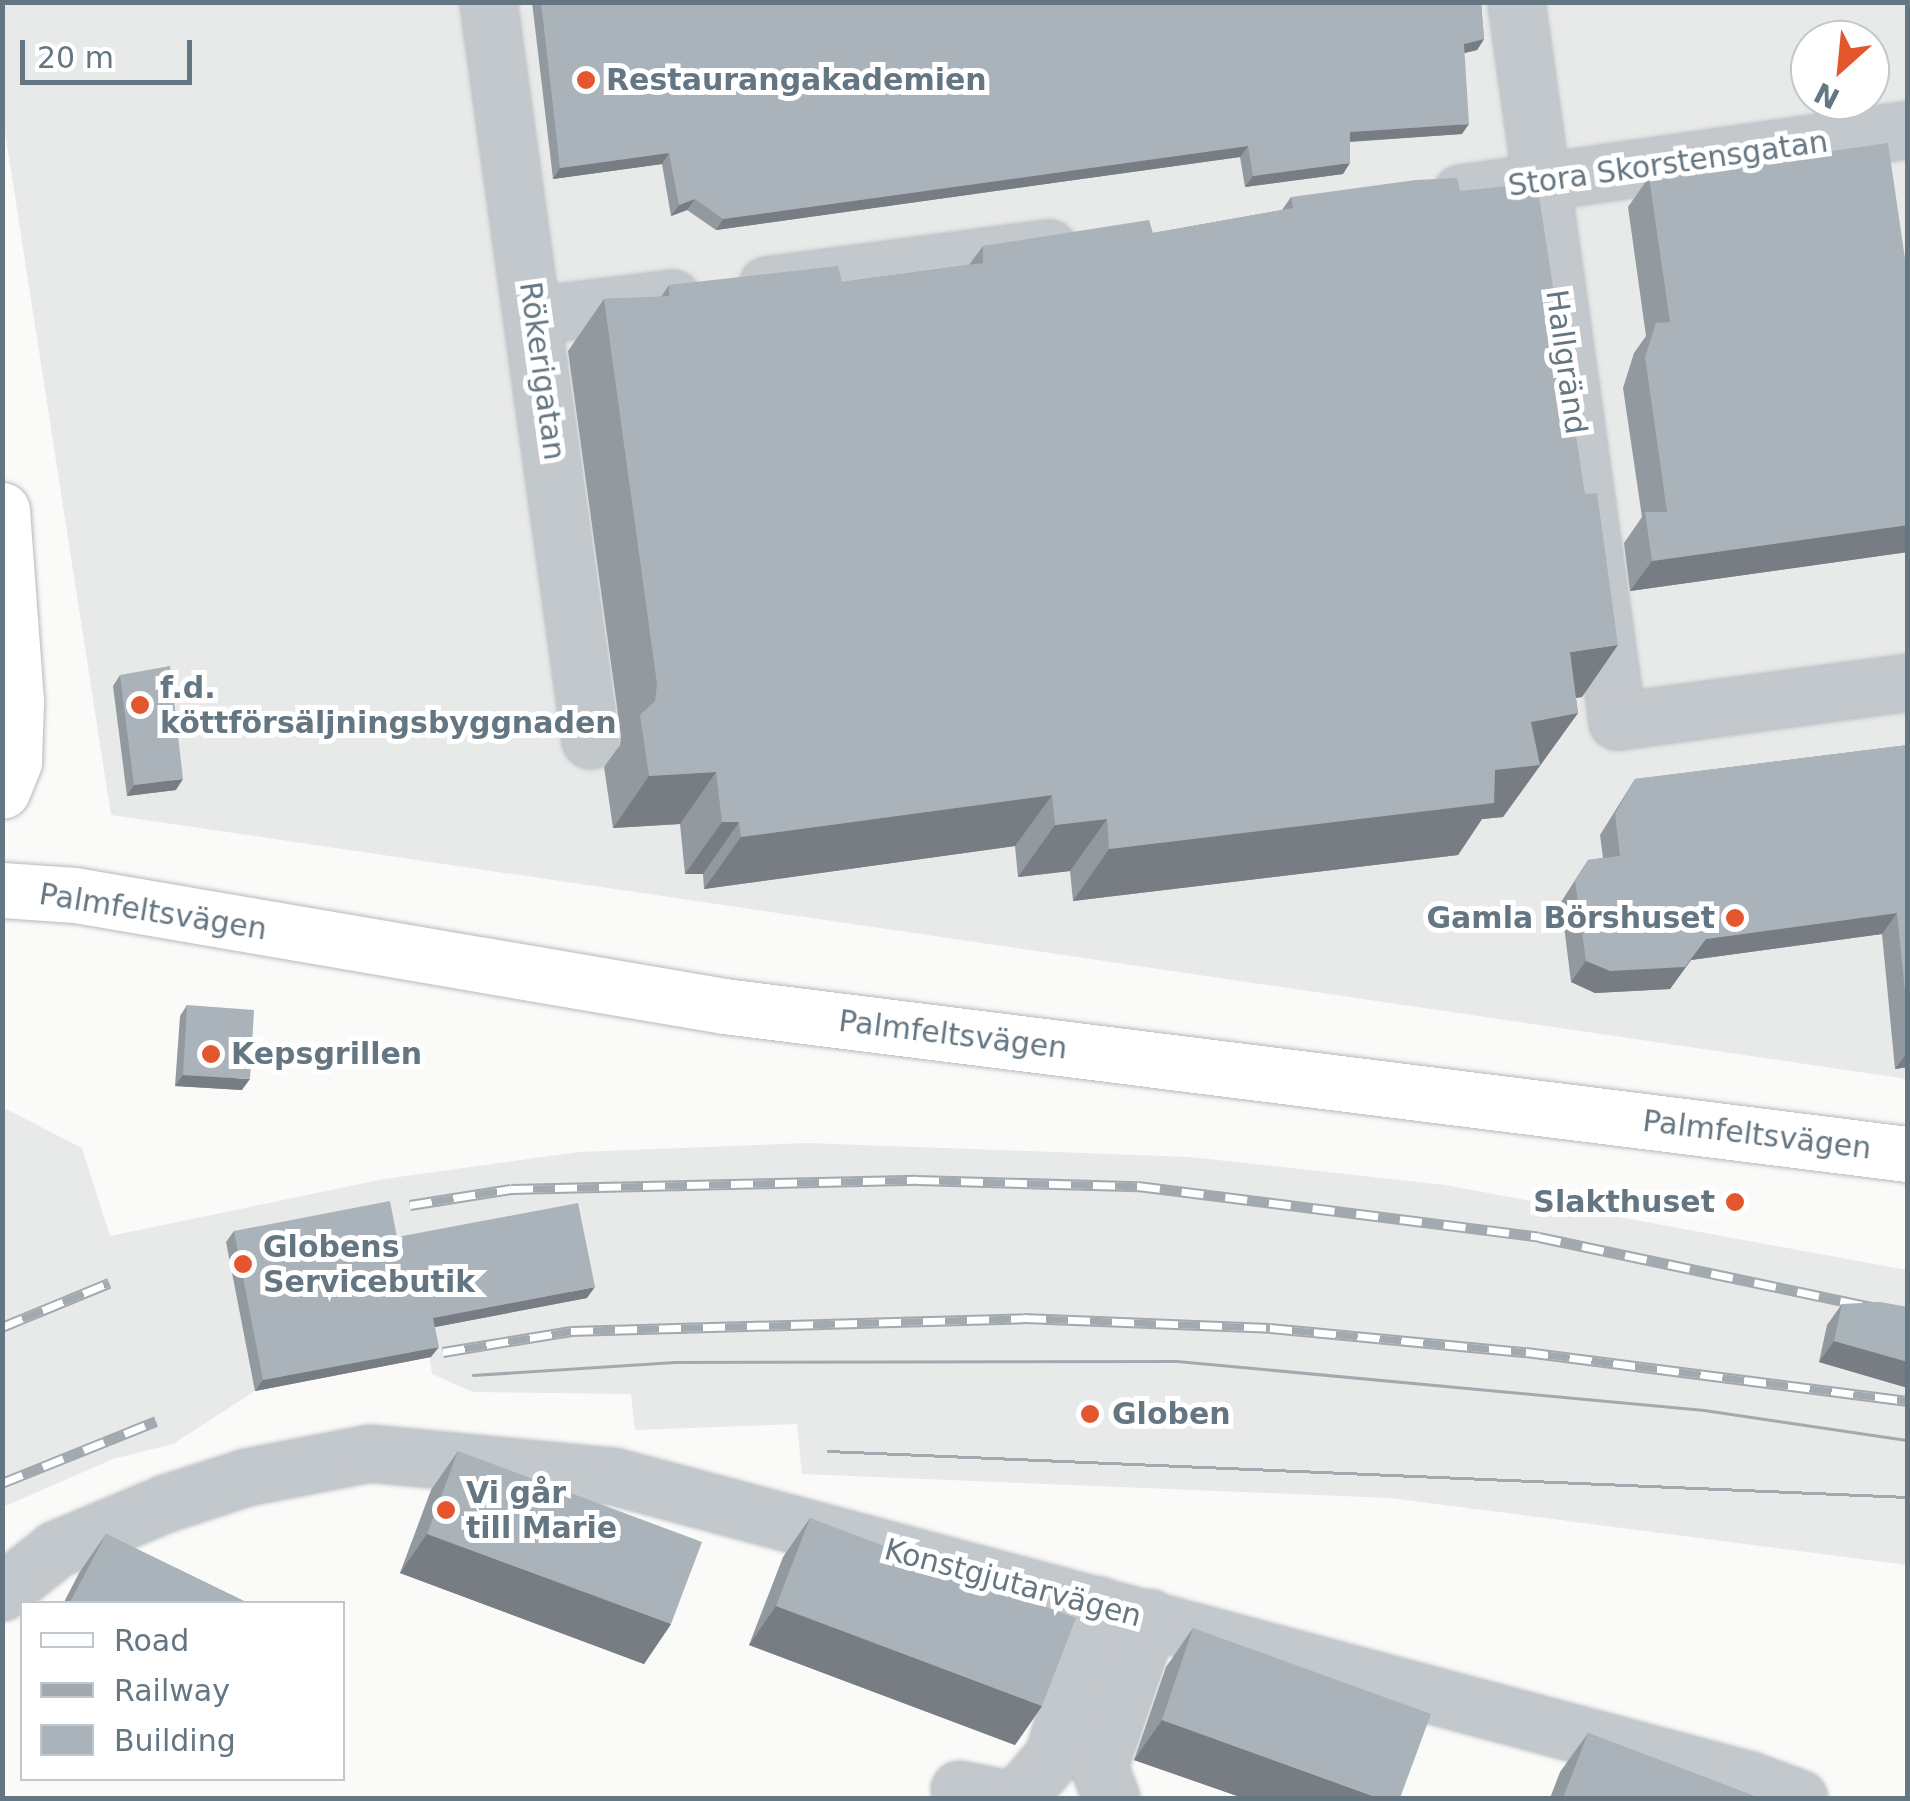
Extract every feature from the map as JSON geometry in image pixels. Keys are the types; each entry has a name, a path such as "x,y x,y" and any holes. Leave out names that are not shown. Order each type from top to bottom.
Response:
{"main road":[{"path":"2,510 16,702 14,762 2,791"},
{"name":"Palmfeltsvägen","path":"2,890 75,895 724,1006 1908,1154"}],"street":[{"name":"Rökerigatan","path":"488,2 508,171 536,316 590,740"},
{"name":"Hallgränd","path":"1516,2 1618,721 1908,682"},
{"name":"Stora Skorstensgatan","path":"1406,201 1908,129"},
{"path":"536,316 1100,241"},
{"name":"Konstgjutarvägen","path":"2,1592 56,1549 166,1502 246,1477 369,1454 613,1476 1799,1798"},
{"path":"1017,1798 1053,1756 1124,1612"},
{"path":"1111,1798 1099,1766 1124,1612"}],"shaded area":[{"path":"2,3 1907,3 1907,1079 111,815 3,119"},
{"path":"2,1107 82,1148 110,1236 384,1179 579,1152 808,1143 1190,1157 1445,1185 1907,1270 1907,1565 1390,1498 802,1474 797,1424 635,1430 631,1394 473,1392 432,1374 427,1340 255,1391 173,1444 113,1459 3,1507"}],"building":[{"path":"541,2 1481,2 1484,39 1464,44 1469,124 1350,132 1350,163 1253,176 1248,146 723,219 695,199 679,205 669,153 560,168"},
{"path":"1888,143 1908,279 1908,525 1652,561 1645,512 1667,512 1645,357 1656,323 1670,322 1649,177"},
{"path":"1457,178 1460,191 1537,183 1585,494 1597,493 1618,645 1570,652 1578,713 1531,722 1540,765 1495,770 1494,803 1109,849 1107,819 1055,825 1052,795 741,837 739,822 722,822 716,772 649,776 640,715 655,701 657,684 604,299 669,296 669,285 838,266 842,282 983,263 983,246 1149,220 1153,233 1293,208 1291,197"},
{"name":"f.d. köttförsäljningsbyggnaden","path":"170,666 183,779 134,785 120,675"},
{"name":"Gamla Börshuset","path":"1908,745 1908,1021 1897,913 1706,939 1685,967 1610,971 1586,961 1575,881 1588,860 1620,856 1615,814 1635,779"},
{"path":"187,1005 254,1010 250,1079 183,1075"},
{"path":"390,1201 397,1237 578,1203 595,1287 433,1318 439,1347 263,1380 234,1231"},
{"path":"1880,1302 1908,1307 1908,1362 1834,1341 1842,1304"},
{"path":"458,1451 702,1542 671,1624 427,1534"},
{"path":"810,1518 1076,1618 1042,1706 776,1606"},
{"path":"106,1534 244,1601 71,1601"},
{"path":"1193,1628 1431,1714 1400,1798 1378,1798 1162,1720"},
{"path":"1588,1733 1759,1798 1563,1798"}],"tram line":[{"path":"473,1375 675,1362 1177,1361 1704,1410 1908,1440"},
{"path":"828,1451 1908,1497"}],"railway":[{"path":"410,1205 511,1189 917,1180 1138,1186 1539,1237 1908,1315"},
{"path":"2,1327 109,1283"},
{"path":"443,1352 571,1331 1024,1318 1270,1328 1526,1352 1908,1401"},
{"path":"2,1483 156,1421"}],"place":[{"name":"Restaurangakademien","path":"586,80"},
{"name":"f.d. köttförsäljningsbyggnaden","path":"140,705"},
{"name":"Gamla Börshuset","path":"1735,918"},
{"name":"Kepsgrillen","path":"211,1054"},
{"name":"Slakthuset","path":"1735,1202"},
{"name":"Globens Servicebutik","path":"243,1264"},
{"name":"Globen","path":"1090,1414"},
{"name":"Vi går till Marie","path":"446,1510"}]}
